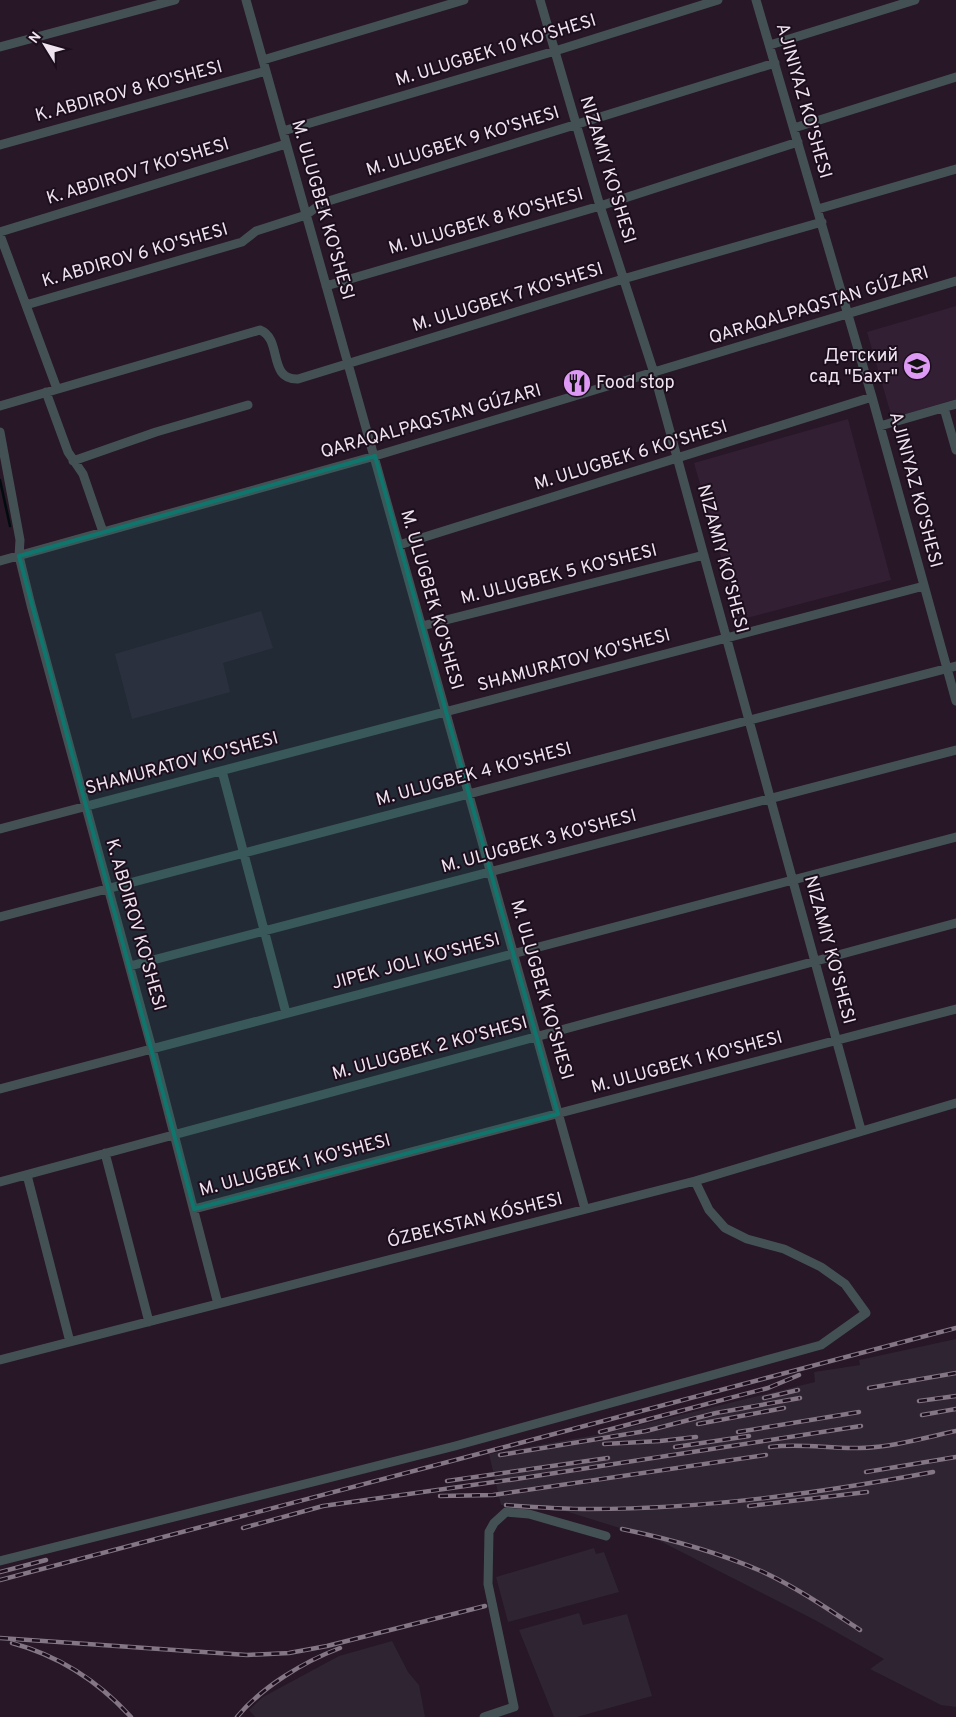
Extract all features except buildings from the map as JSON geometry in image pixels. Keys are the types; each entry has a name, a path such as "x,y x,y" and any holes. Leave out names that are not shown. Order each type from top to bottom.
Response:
{"street":[{"path":"0,47 175,0"},
{"name":"M. ULUGBEK KO'SHESI","path":"246,0 585,1209"},
{"path":"263,60 464,0"},
{"name":"NIZAMIY KO'SHESI","path":"540,0 600,206 654,373 861,1130"},
{"name":"M. ULUGBEK 10 KO'SHESI","path":"283,130 555,51 718,0"},
{"name":"AJINIYAZ KO'SHESI","path":"756,0 822,222 924,586 951,667 956,701"},
{"path":"770,45 915,0"},
{"name":"M. ULUGBEK 9 KO'SHESI","path":"306,214 322,203 775,63"},
{"name":"K. ABDIROV 8 KO'SHESI","path":"0,145 266,71"},
{"path":"794,128 956,77"},
{"name":"M. ULUGBEK 8 KO'SHESI","path":"326,286 600,206 798,142"},
{"name":"K. ABDIROV 7 KO'SHESI","path":"0,233 286,144"},
{"path":"818,209 956,169"},
{"name":"K. ABDIROV 6 KO'SHESI","path":"26,305 242,242 256,231 306,214"},
{"name":"M. ULUGBEK 7 KO'SHESI","path":"57,389 260,330 268,335 280,371 291,379 348,364 623,279 822,222"},
{"path":"0,233 57,389 0,406"},
{"path":"0,561 375,456 956,281"},
{"path":"46,392 73,461 83,474 103,532"},
{"name":"M. ULUGBEK 6 KO'SHESI","path":"399,545 872,397"},
{"path":"880,426 956,404"},
{"path":"73,461 156,432 248,405"},
{"path":"944,408 956,450"},
{"name":"K. ABDIROV KO'SHESI","path":"0,432 20,540 19,556 85,807 175,1135 218,1304"},
{"name":"M. ULUGBEK 5 KO'SHESI","path":"422,626 704,555"},
{"name":"SHAMURATOV KO'SHESI","path":"0,829 924,586"},
{"name":"M. ULUGBEK 4 KO'SHESI","path":"0,916 951,667"},
{"name":"M. ULUGBEK 3 KO'SHESI","path":"130,966 956,750"},
{"path":"222,771 286,1013"},
{"name":"JIPEK JOLI KO'SHESI","path":"0,1089 956,837"},
{"name":"M. ULUGBEK 2 KO'SHESI","path":"0,1182 956,924"},
{"name":"M. ULUGBEK 1 KO'SHESI","path":"194,1210 956,1009"},
{"name":"ÓZBEKSTAN KÓSHESI","path":"0,1360 695,1181 956,1103"},
{"path":"105,1153 149,1322"},
{"path":"26,1175 70,1342"},
{"path":"0,1561 455,1446 821,1345 866,1313 845,1284 821,1267 784,1249 747,1239 725,1228 709,1210 695,1181"},
{"path":"484,1717 514,1707 488,1584 489,1532 494,1523 506,1512 529,1514 606,1536"}],"highlighted area":[{"path":"375,456 558,1114 194,1209 19,556"}],"shaded area":[{"name":"Детский сад \"Бахт\"","path":"956,306 956,399 892,418 867,332"},
{"path":"848,419 891,580 739,620 694,463"},
{"path":"261,611 273,648 223,663 230,692 132,719 115,654"},
{"path":"956,1339 956,1707 941,1705 870,1669 884,1659 813,1619 658,1540 562,1510 501,1505 489,1454 607,1433 815,1382 814,1372 860,1365 859,1360"},
{"path":"594,1548 596,1554 604,1552 619,1592 508,1622 496,1577"},
{"path":"579,1613 583,1625 627,1614 652,1696 577,1717 554,1717 519,1630"},
{"path":"392,1641 408,1672 419,1685 425,1717 255,1717 249,1710 263,1697 339,1656"}],"waterway":[{"path":"0,480 10,526"}],"railway":[{"path":"0,1580 956,1328"},
{"path":"869,1388 956,1373"},
{"path":"600,1432 768,1388 799,1375"},
{"path":"764,1398 798,1390"},
{"path":"919,1401 956,1396"},
{"path":"500,1455 646,1431 716,1413 800,1398"},
{"path":"698,1424 784,1408"},
{"path":"922,1415 956,1409"},
{"path":"738,1432 859,1412"},
{"path":"243,1528 323,1506 516,1479 861,1426"},
{"path":"770,1447 849,1448 884,1446 956,1431"},
{"path":"675,1447 749,1436"},
{"path":"604,1444 696,1437"},
{"path":"440,1496 493,1495 766,1455"},
{"path":"866,1472 956,1457"},
{"path":"447,1481 608,1458"},
{"path":"506,1505 590,1509 719,1503 848,1487 933,1472"},
{"path":"749,1506 867,1492"},
{"path":"622,1529 693,1547 761,1571 799,1591 860,1630"},
{"path":"0,1572 46,1560"},
{"path":"0,1638 247,1655 289,1653 327,1646 485,1606"},
{"path":"12,1643 30,1648 77,1671 105,1692 131,1717"},
{"path":"237,1717 258,1696 284,1676 312,1660 340,1648"}],"place":[{"name":"Детский сад \"Бахт\"","path":"917,366"},
{"name":"Food stop","path":"577,383"}]}
